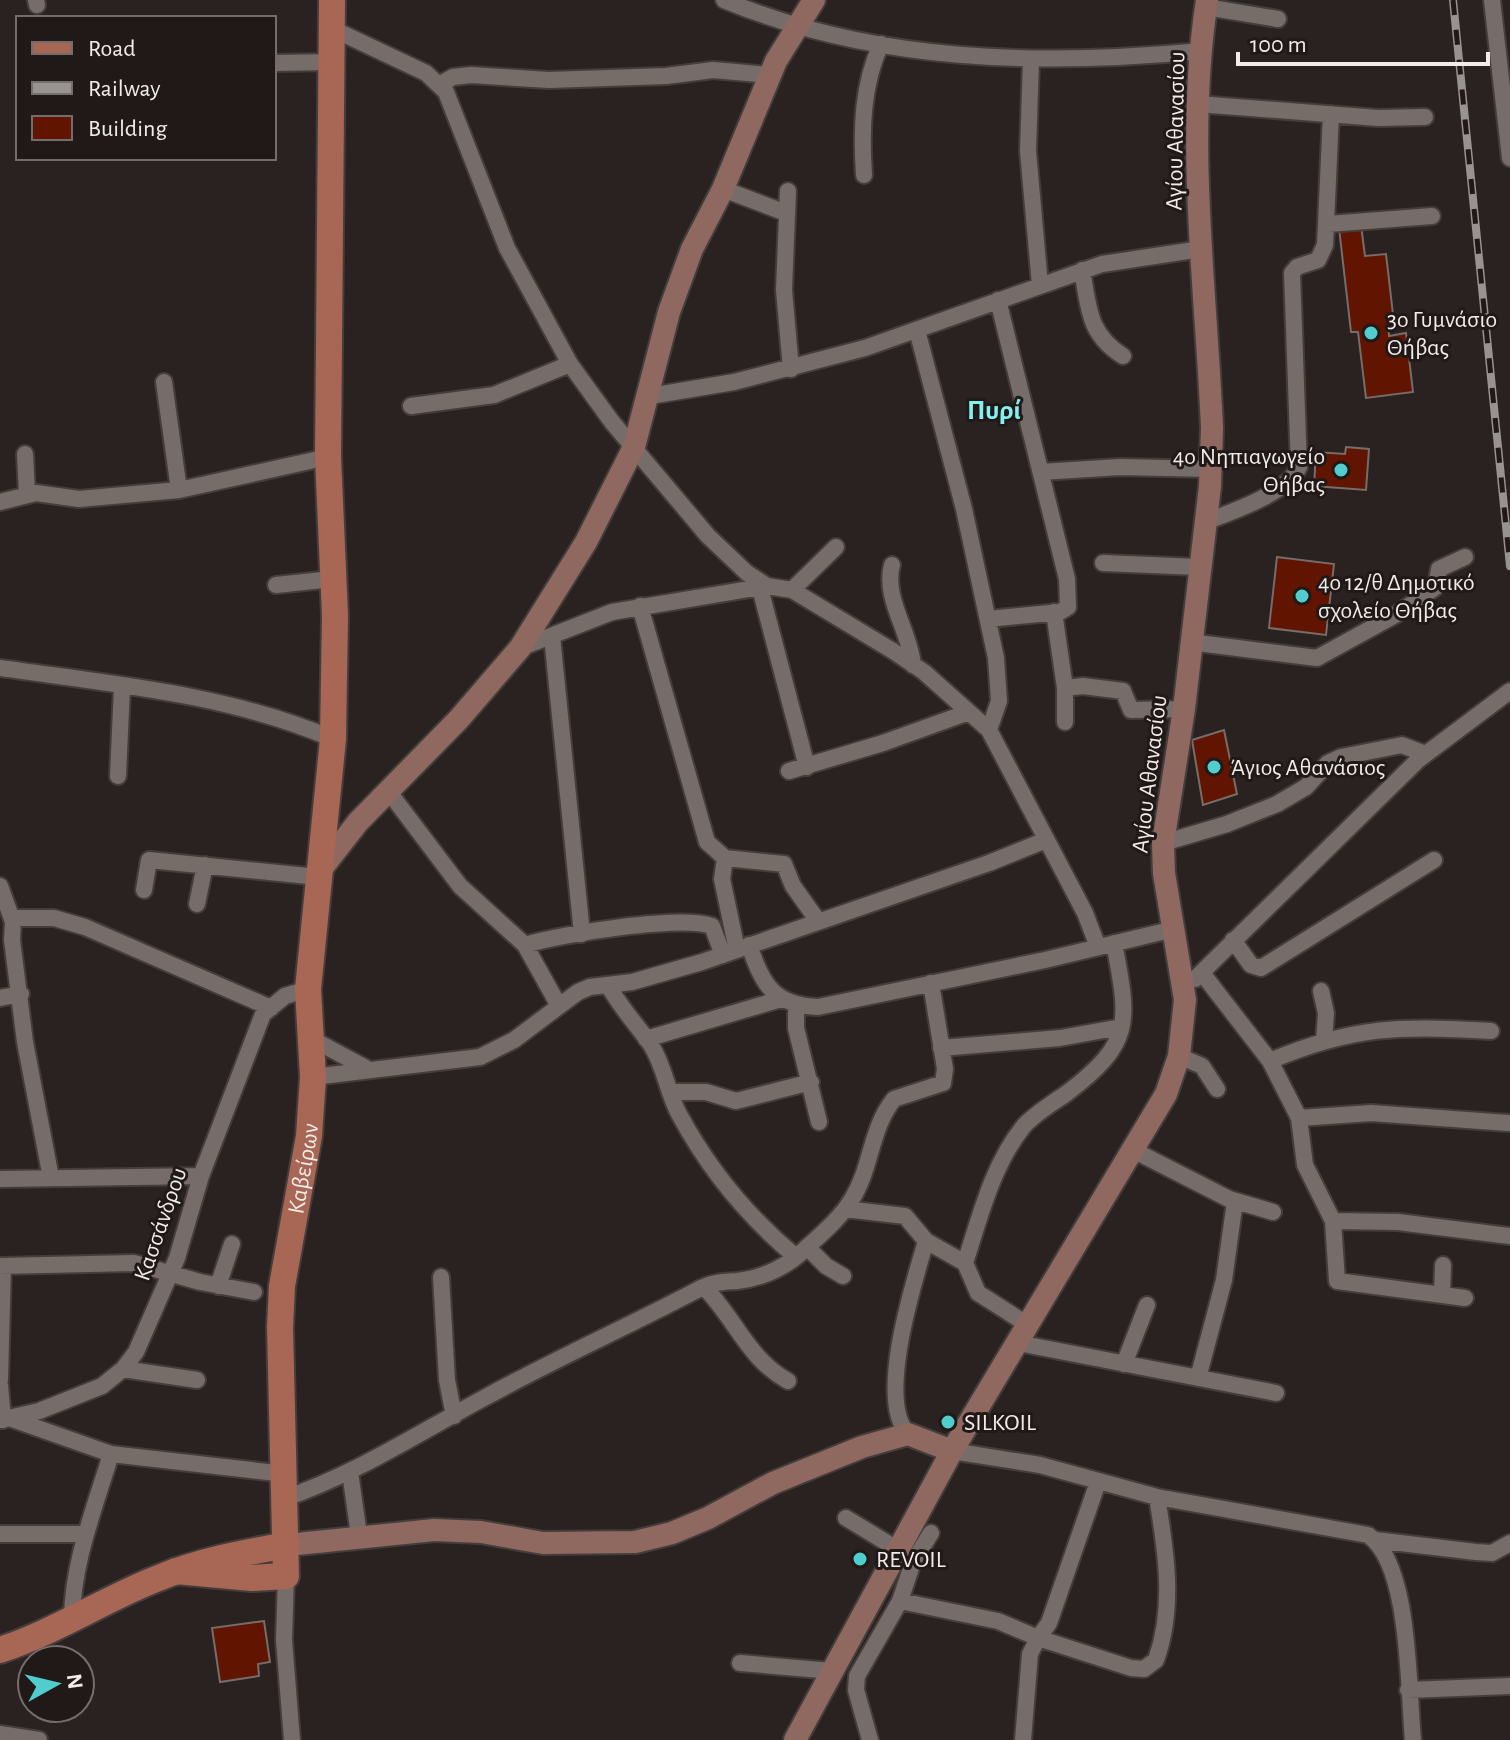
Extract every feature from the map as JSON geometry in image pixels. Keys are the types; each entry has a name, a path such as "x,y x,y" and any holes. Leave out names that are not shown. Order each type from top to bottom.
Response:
{"main road":[{"name":"Καβείρων","path":"286,1576 285,1436 280,1361 282,1286 303,1183 313,1077 308,989 333,739 328,457 332,0"},
{"path":"317,883 358,822 520,648 586,542 634,447 650,396 669,312 692,249 723,189 770,75 814,0"},
{"name":"Αγίου Αθανασίου","path":"795,1740 952,1451 1166,1094 1179,1056 1193,980 1174,929 1163,843 1184,709 1211,469 1198,104 1207,4"},
{"path":"0,1650 176,1571 228,1555 359,1535 460,1530 543,1543 635,1542 708,1518 815,1465 908,1434 952,1451"},
{"path":"176,1571 252,1578 286,1576"}],"street":[{"path":"724,0 797,26 881,44 971,57 1031,61 1202,51"},
{"path":"1492,0 1510,158"},
{"path":"1207,4 1278,19"},
{"path":"333,29 426,73 439,85 464,133 507,248 570,364 708,536 764,587 784,690 807,767"},
{"path":"864,175 864,109 871,67 881,44"},
{"path":"1031,61 1028,151 1040,285"},
{"path":"276,63 332,62"},
{"path":"439,85 453,77 471,75 549,80 666,76 713,70 770,75"},
{"path":"1198,104 1425,117"},
{"path":"1205,522 1242,508 1277,489 1295,477 1299,467 1292,273 1297,267 1318,260 1328,224 1331,114"},
{"path":"723,189 786,213"},
{"path":"788,191 784,290 791,369"},
{"path":"1328,224 1432,216"},
{"path":"650,396 791,369 917,330 1082,270 1128,258 1201,249"},
{"path":"1082,270 1094,328 1101,341 1123,356"},
{"path":"988,619 1054,612 1068,607 1069,590 998,300"},
{"path":"917,330 964,509 1000,682 997,711 989,730"},
{"path":"411,406 494,395 570,364"},
{"path":"164,382 179,490"},
{"path":"25,454 27,494"},
{"path":"0,502 27,494 79,499 179,490 328,457"},
{"path":"1041,472 1120,467 1211,469"},
{"path":"792,590 836,547"},
{"path":"1190,642 1317,658 1397,614 1436,587 1439,569 1465,557"},
{"path":"1103,563 1198,567"},
{"path":"892,565 889,587 912,649 913,665"},
{"path":"276,585 332,579"},
{"path":"520,648 612,612 640,606 764,587 792,590 913,665 989,730 1046,840 1106,945 1123,998 1117,1046 1099,1069 1024,1127 991,1185 965,1263"},
{"path":"640,606 698,821 707,842 725,858 784,864 793,886 818,921"},
{"path":"1054,612 1065,688 1065,722"},
{"path":"552,636 582,934"},
{"path":"0,668 235,705 296,723 333,739"},
{"path":"1065,688 1083,686 1123,691 1131,710 1140,713 1184,709"},
{"path":"118,776 122,687"},
{"path":"1465,1298 1337,1281 1333,1221 1305,1165 1299,1118 1270,1061 1193,980 1425,754 1510,691"},
{"path":"789,771 969,712"},
{"path":"1163,843 1227,824 1277,804 1306,787 1328,763 1341,757 1402,745 1425,754"},
{"path":"389,792 460,886 525,945 559,1006"},
{"path":"313,1077 366,1068 439,1064 480,1057 514,1040 578,992 656,976 989,863 1046,840"},
{"path":"725,858 722,879 736,950"},
{"path":"144,890 149,860 205,865 317,883"},
{"path":"1233,940 1251,965 1261,968 1434,860"},
{"path":"197,904 205,865"},
{"path":"0,886 13,922 12,940 25,1042 51,1178"},
{"path":"13,922 28,915 85,927 271,1008 285,996 308,989"},
{"path":"525,945 666,921 700,922 712,926 767,986 789,1003 819,1122"},
{"path":"646,1039 789,1003 818,1007 1174,929"},
{"path":"254,1292 170,1274 149,1265 111,1261 2,1266 0,1382 5,1420 111,1454 284,1486 350,1472 600,1336 664,1310 704,1287 769,1274 801,1252 845,1209 859,1184 875,1131 889,1105 907,1093 943,1083 931,983"},
{"path":"608,985 646,1039 686,1126 729,1189 763,1229 843,1276"},
{"path":"1321,991 1326,1013 1324,1041"},
{"path":"0,998 21,994"},
{"name":"Κασσάνδρου","path":"5,1420 102,1386 123,1369 136,1352 170,1274 201,1176 263,1014 271,1008"},
{"path":"1270,1061 1324,1041 1368,1030 1403,1026 1491,1031"},
{"path":"941,1048 1060,1038 1121,1027"},
{"path":"312,1039 366,1068"},
{"path":"1179,1056 1202,1066 1217,1089"},
{"path":"672,1092 706,1092 736,1101 811,1082"},
{"path":"1299,1118 1371,1113 1508,1123"},
{"path":"1133,1150 1235,1201 1273,1212"},
{"path":"0,1179 201,1176"},
{"path":"1198,1378 1224,1280 1235,1201"},
{"path":"845,1209 905,1216 926,1241 965,1263 978,1293 1023,1334 1124,1364 1276,1393"},
{"path":"1333,1221 1398,1222 1510,1236"},
{"path":"908,1434 901,1427 896,1387 897,1354 926,1241"},
{"path":"218,1286 232,1244"},
{"path":"1442,1294 1443,1265"},
{"path":"441,1277 447,1380 454,1416"},
{"path":"704,1287 723,1306 758,1361 788,1381"},
{"path":"1124,1364 1147,1305"},
{"path":"123,1369 197,1380"},
{"path":"952,1451 1040,1465 1157,1497 1334,1527 1375,1540 1492,1553 1510,1543"},
{"path":"72,1620 72,1598 86,1534 111,1454"},
{"path":"350,1472 359,1535"},
{"path":"1023,1740 1030,1654 1049,1623 1098,1482"},
{"path":"900,1601 998,1621 1038,1638 1131,1668 1144,1669 1156,1660 1168,1604 1166,1553 1157,1497"},
{"path":"846,1518 897,1549"},
{"path":"870,1740 856,1690 857,1676 900,1601 913,1562 931,1533"},
{"path":"0,1534 86,1534"},
{"path":"1375,1540 1393,1577 1403,1621 1413,1740"},
{"path":"286,1576 284,1640 292,1740"},
{"path":"740,1663 832,1671"},
{"path":"1408,1690 1510,1686"},
{"path":"0,1734 39,1740"}],"building":[{"path":"1361,225 1365,256 1386,254 1394,323 1388,324 1389,336 1406,333 1413,392 1366,398 1358,332 1351,332 1339,228"},
{"name":"4ο Νηπιαγωγείο Θήβας","path":"1346,447 1369,449 1366,490 1314,486 1316,452 1345,454"},
{"name":"4ο 12/θ Δημοτικό σχολείο Θήβας","path":"1277,557 1334,564 1326,635 1269,628"},
{"name":"Άγιος Αθανάσιος","path":"1224,730 1237,794 1203,805 1192,740"},
{"path":"264,1621 270,1662 258,1664 259,1676 220,1682 212,1628"}],"railway":[{"path":"1453,0 1510,566"}],"place":[{"name":"3ο Γυμνάσιο Θήβας","path":"1371,333"},
{"name":"4ο Νηπιαγωγείο Θήβας","path":"1341,470"},
{"name":"4ο 12/θ Δημοτικό σχολείο Θήβας","path":"1302,596"},
{"name":"Άγιος Αθανάσιος","path":"1214,767"},
{"name":"SILKOIL","path":"948,1422"},
{"name":"REVOIL","path":"860,1559"}],"district":[{"name":"Πυρί","path":"994,409"}]}
